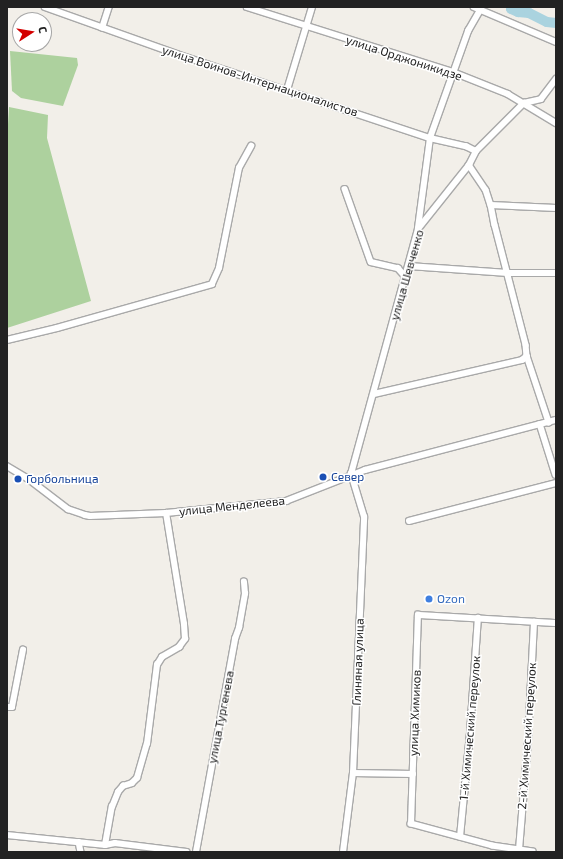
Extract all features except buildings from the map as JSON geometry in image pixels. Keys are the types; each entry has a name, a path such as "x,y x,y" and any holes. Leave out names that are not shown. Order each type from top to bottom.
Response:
{"street":[{"name":"улица Воинов-Интернационалистов","path":"45,7 102,28 430,138 466,146 476,151"},
{"path":"102,28 109,7"},
{"name":"улица Орджоникидзе","path":"247,7 453,72 508,94 556,123"},
{"path":"287,90 312,7"},
{"path":"474,7 556,42"},
{"path":"418,228 430,138 468,31 480,10"},
{"name":"улица Шевченко","path":"350,474 374,394 418,228 469,165 476,151 524,103 541,99 556,80"},
{"path":"7,340 195,290 212,284 219,268 239,168 251,146"},
{"path":"469,165 486,190 491,205 526,345 527,356 549,422"},
{"path":"345,190 371,262 398,268 406,277"},
{"path":"491,205 556,208"},
{"path":"409,266 508,273 556,273"},
{"path":"374,394 522,360 527,356"},
{"name":"улица Менделеева","path":"7,466 30,480 68,509 85,515 166,513 286,501 350,474 556,420"},
{"path":"540,424 556,475"},
{"name":"Глиняная улица","path":"343,852 353,773 364,517 350,474"},
{"path":"409,521 556,483"},
{"path":"105,845 112,807 118,792 123,786 137,778 141,765 147,744 157,665 162,657 179,647 185,639 184,624 166,513"},
{"name":"улица Тургенева","path":"196,852 235,639 239,628 244,594 244,582"},
{"name":"улица Химиков","path":"533,852 492,846 411,824 418,615 556,623"},
{"name":"1-й Химический переулок","path":"460,837 470,734 478,618"},
{"name":"2-й Химический переулок","path":"519,850 528,741 534,622"},
{"path":"7,707 12,707 23,650"},
{"path":"353,773 413,774"},
{"path":"7,835 105,845 115,843 186,852"},
{"path":"79,842 81,852"}],"green space":[{"path":"10,51 77,58 78,65 63,106 21,98 12,91"},
{"path":"9,107 48,115 47,138 91,301 7,328 7,141"}],"waterway":[{"path":"512,7 511,9 518,12 529,13 547,22 556,23"}],"place":[{"name":"Север","path":"323,477"},
{"name":"Горбольница","path":"18,479"},
{"name":"Ozon","path":"429,599"}]}
